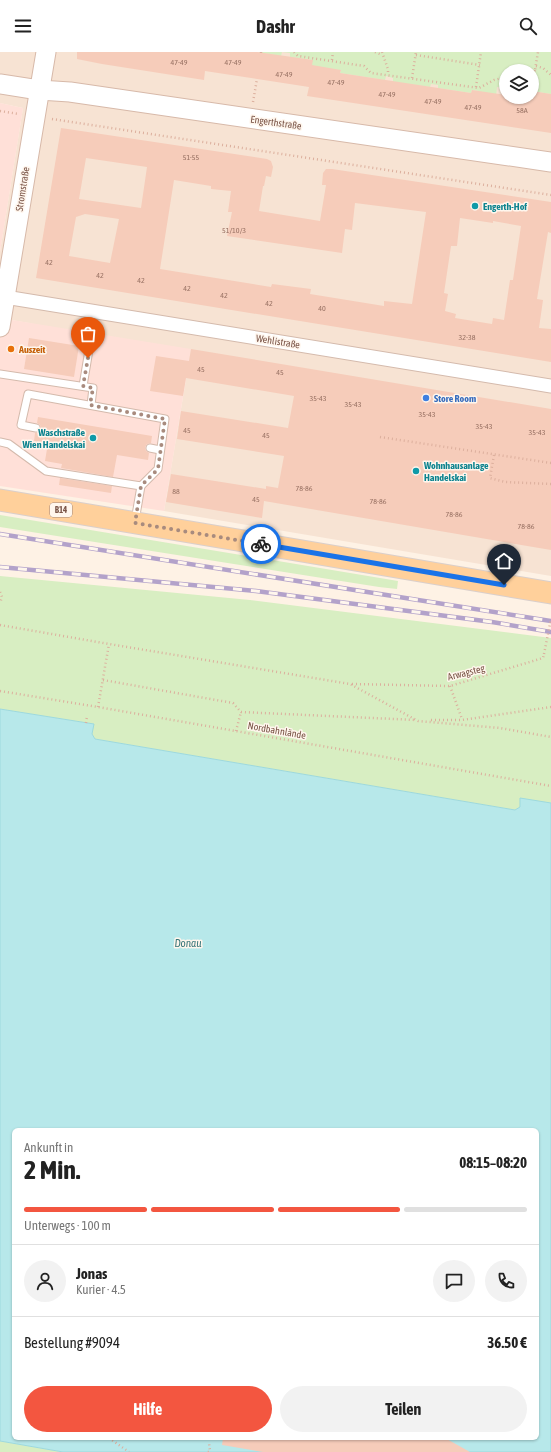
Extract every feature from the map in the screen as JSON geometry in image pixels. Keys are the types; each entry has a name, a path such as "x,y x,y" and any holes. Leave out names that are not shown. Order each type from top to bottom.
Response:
{"main road":[{"name":"B14","path":"0,500 551,593"}],"street":[{"name":"Stromstraße","path":"0,327 34,116 46,52"},
{"name":"Engerthstraße","path":"0,84 39,90 63,91 551,162"},
{"name":"Wehlistraße","path":"5,297 551,386"}],"lane":[{"path":"83,386 90,344"},
{"path":"0,374 93,388 90,405"},
{"path":"36,428 22,425 28,394 165,419 158,469 141,486 135,523"},
{"path":"0,442 9,444 46,471 141,486"},
{"path":"150,448 160,450"}],"path":[{"path":"294,52 298,56 364,66 371,73 478,88 499,79"},
{"path":"332,60 333,52"},
{"path":"375,52 382,54 387,63 388,75"},
{"path":"476,87 481,52"},
{"path":"536,64 538,52"},
{"path":"412,78 416,54 480,65"},
{"path":"539,67 543,68 551,75"},
{"path":"250,118 257,79"},
{"path":"34,116 551,195"},
{"path":"380,437 551,463"},
{"path":"494,454 490,478 505,482 551,484"},
{"path":"0,592 2,597 0,603"},
{"name":"Arwagsteg","path":"350,684 450,686 543,658 551,619"},
{"path":"0,625 350,684 418,721 462,720 551,707"},
{"path":"98,707 109,644"},
{"path":"103,680 233,703 241,712 418,721 500,728 551,736"},
{"path":"450,686 462,720"},
{"name":"Nordbahnlände","path":"0,691 551,786"},
{"path":"236,731 241,712"},
{"path":"86,723 88,716"},
{"path":"112,1440 129,1452"},
{"path":"208,1452 210,1451 209,1443"}],"shaded area":[{"path":"0,52 551,52 551,576 164,511 189,361 29,323 0,318 0,252 23,108 0,103"},
{"path":"0,103 23,108 0,252"},
{"path":"0,318 191,349 164,511 0,486"}],"green space":[{"path":"257,52 282,52 281,56"},
{"path":"282,52 551,52 551,94 539,92 539,64 499,64 499,87 497,87 496,97 478,94 479,91 472,90 471,93 438,88 438,85 431,84 430,87 393,82 393,78 386,76 385,80 340,73 341,70 311,69 312,60 290,57 290,53"},
{"path":"0,515 398,581 397,589 0,527"},
{"path":"0,576 250,600 551,638 551,803 521,799 520,807 515,810 95,739 92,734 93,724 0,709"},
{"path":"0,1441 63,1452 0,1452"}],"water":[{"name":"Donau","path":"0,709 94,724 92,734 95,739 515,810 520,807 520,798 551,803 551,1452 63,1452 0,1441"}],"building":[{"path":"77,52 257,52 313,60 312,65 341,70 340,73 471,93 472,90 499,94 499,104 539,104 539,92 551,94 551,133 307,96 309,87 205,71 204,80 77,59"},
{"path":"61,128 267,159 271,161 273,167 271,177 266,176 259,211 320,221 326,185 322,185 323,173 326,169 551,202 551,233 548,232 537,299 543,300 539,328 551,329 551,362 36,278","holes":["86,158 147,167 141,208 79,199","174,180 211,186 211,189 231,191 228,212 232,212 227,236 342,253 345,229 352,230 355,203 426,212 412,304 384,301 384,306 310,294 311,289 272,284 271,287 160,269","85,214 119,219 110,263 69,256 76,217","460,218 493,223 493,221 521,226 513,280 510,280 504,320 493,318 492,324 455,318 456,314 445,311 448,294 444,293 451,246 457,246"]},
{"path":"29,338 79,346 74,377 24,369"},
{"name":"Wohnhausanlage Handelskai","path":"191,349 551,409 551,550 264,501 262,518 166,502 171,474 266,489 266,486 278,488 284,456 177,439 181,411 288,428 294,396 186,378 183,396 150,391 156,356 189,361"},
{"name":"Waschstraße Wien Handelskai","path":"38,417 152,436 151,443 147,444 145,447 146,451 149,453 148,460 117,455 113,477 61,468 62,464 45,461 48,443 34,441 35,433 39,432 41,429 40,425 37,423"},
{"path":"60,478 112,486 111,493 59,485"},
{"path":"223,1440 449,1440 470,1452 263,1452 222,1445"}],"railway":[{"path":"0,534 551,621"},
{"path":"0,567 256,591 492,622 551,632"}],"way so far":[{"path":"88,358 83,386 93,388 90,405 165,419 158,469 141,486 135,523 261,544"}],"place":[{"name":"Engerth-Hof","path":"475,206"},
{"name":"Auszeit","path":"11,349"},
{"name":"Store Room","path":"426,398"},
{"name":"Waschstraße Wien Handelskai","path":"93,438"},
{"name":"Wohnhausanlage Handelskai","path":"416,471"}],"route":[{"path":"261,544 504,585"}]}
